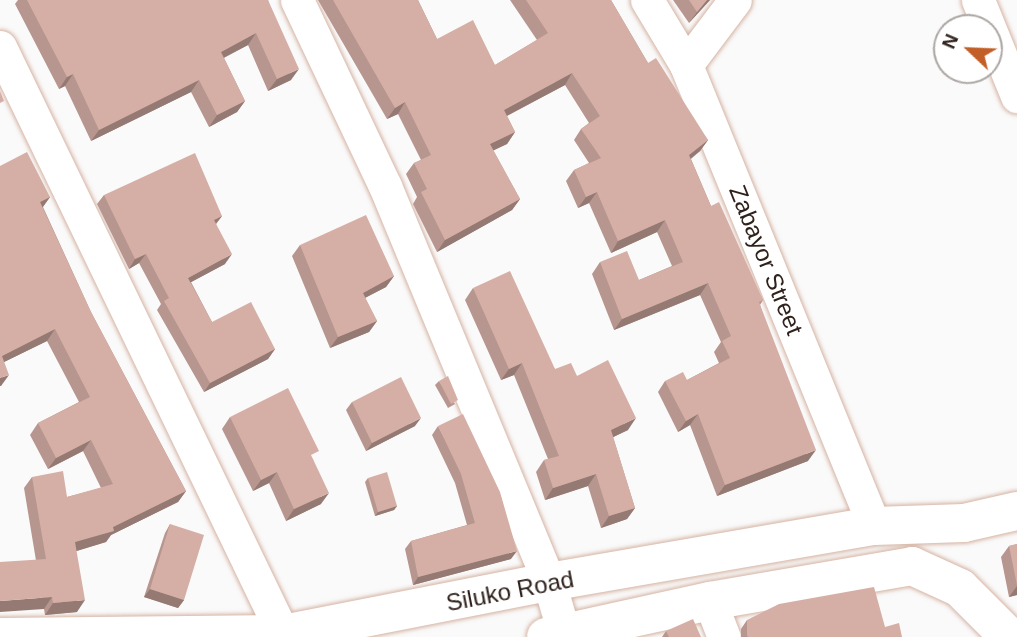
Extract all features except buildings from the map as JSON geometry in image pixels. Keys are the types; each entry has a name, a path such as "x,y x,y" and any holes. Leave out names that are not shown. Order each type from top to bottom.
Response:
{"main road":[{"name":"Siluko Road","path":"0,637 283,634 549,582 874,526 964,523 1017,511"},
{"path":"555,635 710,601 912,566 960,588 1009,637"}],"street":[{"path":"297,0 385,186 549,582 555,635"},
{"name":"Zabayor Street","path":"647,0 686,65 874,526"},
{"path":"686,65 735,0"},
{"path":"978,0 1017,96"},
{"path":"0,47 283,634"},
{"path":"710,601 724,637"}]}
